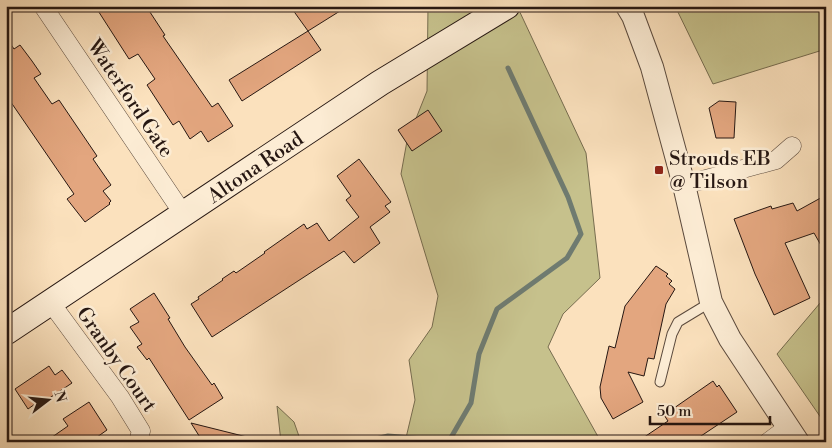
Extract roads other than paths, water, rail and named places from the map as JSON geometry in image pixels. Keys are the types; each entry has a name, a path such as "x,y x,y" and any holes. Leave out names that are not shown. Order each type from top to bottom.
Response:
{"main road":[{"name":"Altona Road","path":"6,332 380,83 507,6"}],"street":[{"name":"Waterford Gate","path":"43,6 184,215"},
{"path":"626,6 633,16 652,67 684,185 711,302 730,339 793,435 768,442"},
{"path":"684,185 776,160 792,146"},
{"name":"Granby Court","path":"51,303 120,397 142,431 138,442"}],"lane":[{"path":"660,382 672,334 678,322 711,302"}],"waterway":[{"path":"364,442 388,436 449,441 471,403 479,354 497,309 567,258 581,234 568,197 508,68"}],"place":[{"name":"Strouds EB @ Tilson","path":"659,170"}]}
